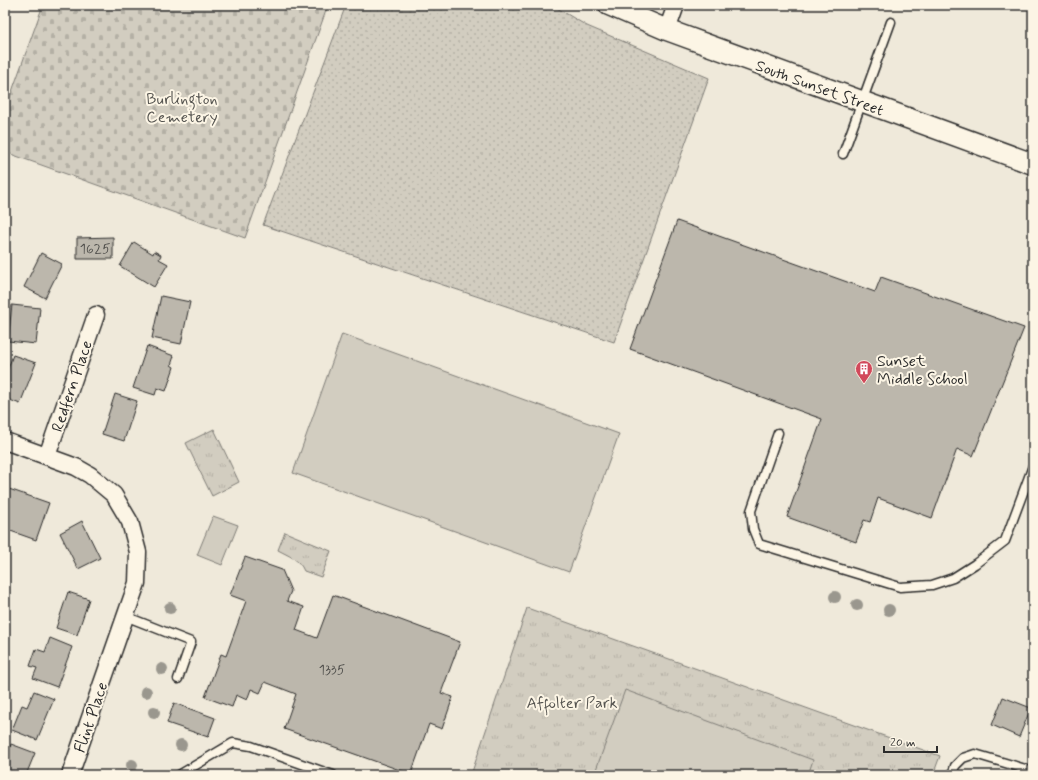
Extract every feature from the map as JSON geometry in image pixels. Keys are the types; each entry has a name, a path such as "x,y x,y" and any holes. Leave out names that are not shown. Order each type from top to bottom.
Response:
{"street":[{"name":"South Sunset Street","path":"609,5 667,30 1033,164"},
{"path":"667,30 676,5"},
{"name":"Redfern Place","path":"47,456 96,315"},
{"name":"Flint Place","path":"5,441 76,467 90,475 114,495 130,522 138,552 137,583 70,775"}],"lane":[{"path":"843,154 891,22"},
{"path":"778,434 751,511 752,529 759,544 900,587 932,585 953,578 975,564 1005,541 1033,466"},
{"path":"125,616 191,642 178,679"},
{"path":"179,775 233,743 251,746 333,775"},
{"path":"952,775 955,766 963,758 975,754 1022,768 1033,773"}],"green space":[{"name":"Burlington Cemetery","path":"43,5 328,5 245,238 5,152 5,111"},
{"path":"346,5 552,5 587,26 709,78 614,342 263,225"},
{"path":"342,334 619,434 569,572 293,473"},
{"path":"214,429 239,482 212,496 186,443"},
{"path":"213,516 238,525 222,565 197,555"},
{"path":"285,532 331,551 321,577 304,571 302,567 290,556 278,550"},
{"name":"Affolter Park","path":"527,608 940,756 933,775 471,775"},
{"path":"625,690 813,760 808,775 594,775"}],"building":[{"name":"Sunset Middle School","path":"677,221 875,292 881,277 1024,328 973,456 957,449 932,518 878,498 870,522 864,520 856,542 787,517 822,419 630,349"},
{"path":"113,237 113,259 77,259 77,238"},
{"path":"134,242 153,254 154,251 161,255 159,259 168,264 154,287 120,266"},
{"path":"41,253 62,264 45,298 24,287"},
{"path":"161,296 190,302 181,344 152,338"},
{"path":"12,305 40,308 36,344 8,341"},
{"path":"147,346 174,356 171,365 174,367 166,391 157,388 155,395 133,388"},
{"path":"13,355 36,363 20,404 5,398 5,376"},
{"path":"115,394 137,401 124,441 102,434"},
{"path":"9,489 49,503 36,540 5,529 5,502"},
{"path":"82,521 100,558 78,569 60,533"},
{"path":"245,557 282,570 291,591 287,601 304,607 296,630 317,638 333,595 460,642 441,693 453,697 442,729 429,724 411,774 284,729 296,694 265,682 260,693 251,689 247,700 236,695 232,707 205,697 221,654 226,656 246,601 230,595"},
{"path":"68,592 89,599 77,635 56,628"},
{"path":"50,638 72,647 57,687 33,678 37,668 30,666 36,649 45,652"},
{"path":"34,691 54,699 37,740 12,730 22,705 27,707"},
{"path":"1003,697 1031,708 1019,737 992,725"},
{"path":"174,703 215,718 208,737 167,723"},
{"path":"11,744 35,753 26,775 5,775 5,756 6,757"}],"place":[{"name":"Sunset Middle School","path":"864,384"}]}
